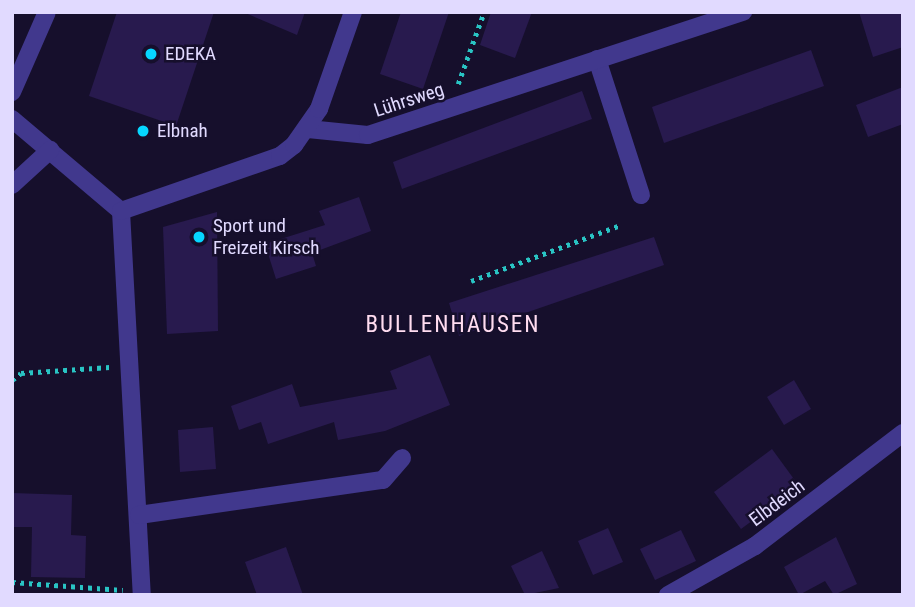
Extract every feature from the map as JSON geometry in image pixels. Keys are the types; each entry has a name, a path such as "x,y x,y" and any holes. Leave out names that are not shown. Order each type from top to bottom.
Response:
{"street":[{"path":"12,92 47,12"},
{"path":"121,211 280,156 308,129 352,12"},
{"name":"Lührsweg","path":"308,129 368,135 743,12"},
{"path":"597,59 641,195"},
{"path":"12,119 121,211 134,365 142,593"},
{"path":"12,185 50,150"},
{"name":"Elbdeich","path":"668,595 755,546 903,433"},
{"path":"139,515 383,480 402,458"}],"path":[{"path":"449,108 484,12"},
{"path":"471,281 621,225"},
{"path":"12,380 21,373 134,365"},
{"path":"12,582 142,593"}],"building":[{"name":"EDEKA","path":"117,12 214,12 176,126 89,96"},
{"path":"243,12 305,12 297,35"},
{"path":"401,12 449,12 423,89 380,74"},
{"path":"491,12 532,12 515,58 480,45"},
{"path":"859,12 903,12 903,47 873,57"},
{"path":"811,50 824,86 664,143 652,107"},
{"path":"903,87 903,124 868,137 856,105"},
{"path":"582,91 592,119 402,189 393,162"},
{"path":"359,197 371,231 312,253 316,266 276,279 265,244 325,225 319,211"},
{"path":"217,212 218,331 167,334 163,227"},
{"path":"654,237 664,265 459,336 449,303"},
{"path":"430,355 450,405 385,431 338,440 334,422 268,444 261,422 239,430 231,406 292,384 300,407 397,389 390,371"},
{"path":"794,380 811,409 784,425 767,397"},
{"path":"213,427 216,469 180,472 178,430"},
{"path":"772,449 799,486 741,529 714,492"},
{"path":"12,493 72,495 71,535 86,536 85,578 31,577 32,527 12,527"},
{"path":"608,528 623,562 593,575 578,541"},
{"path":"681,530 696,561 655,580 640,549"},
{"path":"836,537 857,584 834,595 825,581 799,595 784,567"},
{"path":"286,547 303,595 257,595 245,562"},
{"path":"542,551 559,588 525,595 511,566"}],"place":[{"name":"EDEKA","path":"151,54"},
{"name":"Elbnah","path":"143,131"},
{"name":"Sport und Freizeit Kirsch","path":"199,237"}],"district":[{"name":"BULLENHAUSEN","path":"453,325"}]}
